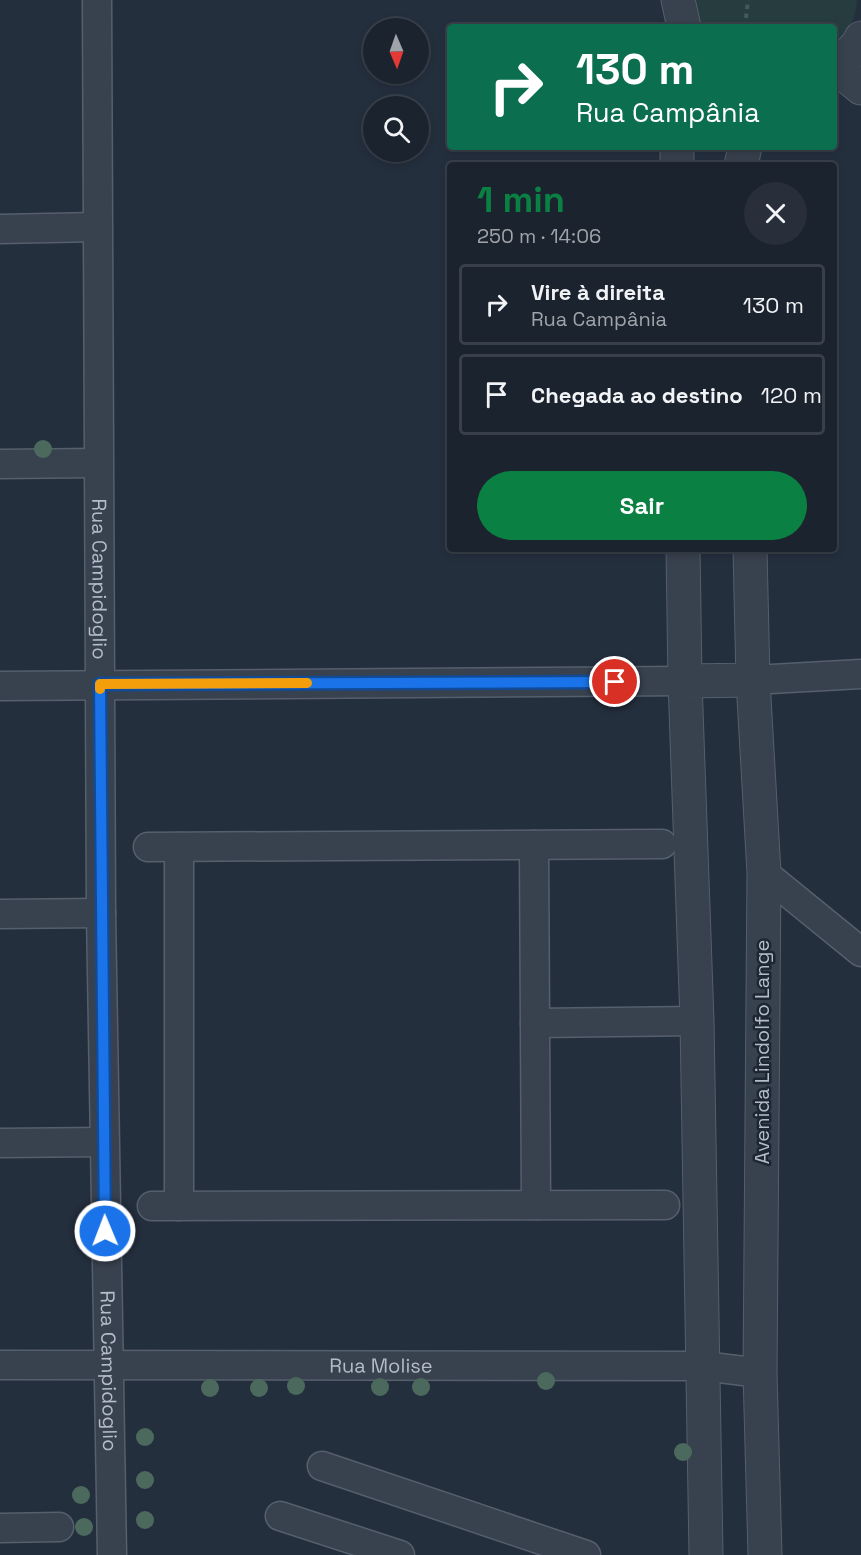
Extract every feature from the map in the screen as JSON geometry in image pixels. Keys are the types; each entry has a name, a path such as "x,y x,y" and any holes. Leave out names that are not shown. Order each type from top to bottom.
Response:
{"street":[{"name":"Rua Campidoglio","path":"97,0 101,913 112,1555"},
{"path":"678,0 683,24"},
{"path":"844,75 861,38"},
{"path":"0,229 97,227"},
{"path":"0,464 98,463"},
{"path":"683,552 685,681 697,1021 706,1555"},
{"name":"Avenida Lindolfo Lange","path":"750,552 753,680 764,873 760,1373 765,1555"},
{"path":"0,686 685,681 861,674"},
{"path":"148,848 662,844"},
{"path":"534,845 536,1205"},
{"path":"178,847 166,1206 665,1204"},
{"path":"764,873 861,952"},
{"path":"0,914 101,913"},
{"path":"535,1023 697,1021"},
{"path":"0,1143 104,1142"},
{"name":"Rua Molise","path":"0,1365 703,1366 760,1373"},
{"path":"322,1466 586,1555"},
{"path":"280,1516 400,1555"},
{"path":"0,1528 59,1527"}],"path":[{"path":"745,24 748,0"}],"green space":[{"path":"693,0 857,0 850,27 837,46 837,24 699,24"}],"slow traffic":[{"path":"100,689 100,684 307,683"}],"route":[{"path":"105,1231 100,684 615,682"}]}
